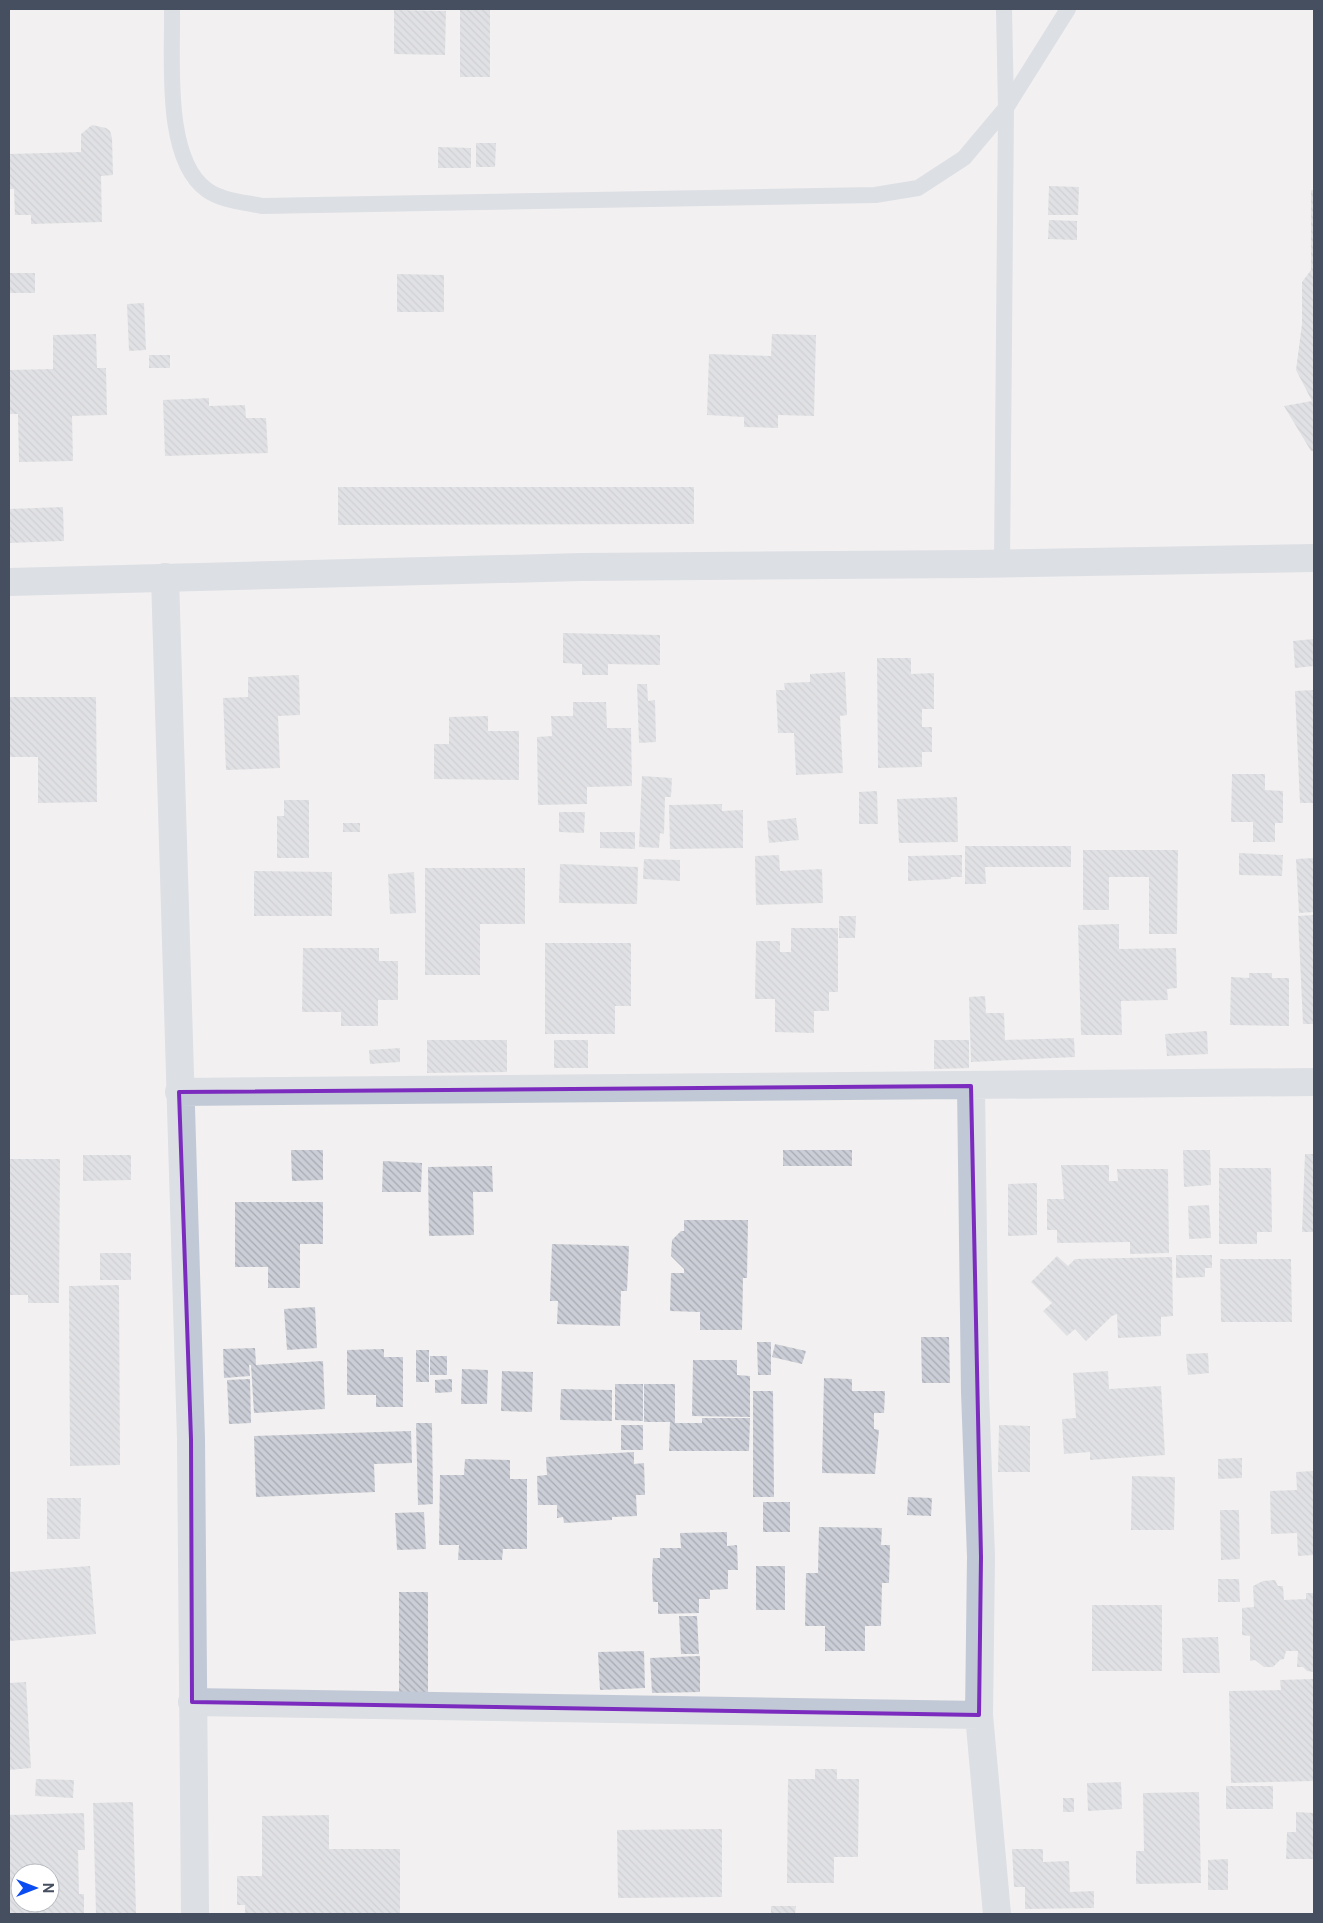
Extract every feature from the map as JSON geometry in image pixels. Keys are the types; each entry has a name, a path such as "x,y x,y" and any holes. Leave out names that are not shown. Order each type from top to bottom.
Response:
{"street":[{"path":"9,582 581,567 1002,564 1314,558"},
{"path":"164,577 191,1439 195,1914"},
{"path":"179,1092 1314,1082"},
{"path":"971,1086 975,1392 981,1557 979,1716 997,1914"},
{"path":"192,1702 979,1716"}],"lane":[{"path":"172,9 174,112 180,149 193,174 207,190 228,199 262,206 875,195 918,188 964,158 1006,108 1068,9"},
{"path":"1002,564 1006,108 1004,9"}],"highlighted area":[{"path":"971,1086 981,1557 979,1715 192,1702 191,1439 179,1092"}],"building":[{"path":"460,9 490,9 490,77 460,77"},
{"path":"394,10 446,11 445,55 394,54"},
{"path":"92,125 106,128 110,131 112,138 113,175 101,176 102,222 31,224 31,215 15,215 14,189 9,189 9,154 81,152 81,134"},
{"path":"476,143 496,143 495,167 476,167"},
{"path":"438,147 471,148 471,168 438,168"},
{"path":"1049,186 1079,187 1078,215 1048,215"},
{"path":"1311,190 1314,190 1314,451 1311,451 1284,406 1312,401 1296,370 1302,324 1302,282 1311,270"},
{"path":"1049,220 1077,221 1077,240 1048,239"},
{"path":"9,273 35,273 35,293 9,293"},
{"path":"397,274 444,275 444,312 397,312"},
{"path":"144,303 146,350 129,351 127,304"},
{"path":"96,334 97,368 106,368 107,415 72,416 73,461 19,462 18,414 10,414 10,370 53,369 53,335"},
{"path":"772,334 816,335 814,416 778,415 778,428 744,427 744,417 707,415 709,354 771,356"},
{"path":"149,355 170,355 170,368 149,368"},
{"path":"209,398 209,406 245,405 246,418 266,418 268,453 165,456 163,400"},
{"path":"338,487 694,487 694,524 338,525"},
{"path":"63,507 64,541 9,543 9,509"},
{"path":"563,633 660,635 660,665 608,664 608,675 582,675 582,664 563,663"},
{"path":"1314,639 1314,666 1295,668 1293,641"},
{"path":"877,658 911,658 911,674 934,673 934,709 922,709 922,727 932,727 932,752 922,752 922,767 878,768"},
{"path":"845,672 847,715 840,716 843,773 796,775 794,733 778,733 776,690 785,690 784,683 810,682 810,674"},
{"path":"299,675 300,715 278,716 280,768 226,770 223,698 248,697 248,677"},
{"path":"637,684 647,684 648,701 655,700 656,742 639,743"},
{"path":"1314,690 1314,803 1300,803 1295,691"},
{"path":"9,697 96,697 97,802 38,803 38,757 9,757"},
{"path":"573,702 606,702 607,728 631,728 632,786 587,787 587,804 538,805 537,737 552,736 551,716 573,716"},
{"path":"488,716 488,731 519,731 519,780 434,779 434,744 449,744 449,717"},
{"path":"1232,774 1265,774 1265,790 1283,791 1283,823 1275,823 1275,842 1253,842 1253,822 1231,822"},
{"path":"642,776 672,778 671,797 665,797 664,834 660,833 659,848 639,847"},
{"path":"877,791 878,824 859,824 859,792"},
{"path":"957,797 958,842 899,843 897,799"},
{"path":"284,800 309,800 309,858 277,858 277,816 284,816"},
{"path":"722,804 722,811 743,810 743,848 670,849 669,805"},
{"path":"559,812 585,812 584,833 559,832"},
{"path":"796,818 799,840 769,843 767,821"},
{"path":"343,823 360,823 360,832 343,832"},
{"path":"600,832 635,832 635,849 600,848"},
{"path":"965,846 1071,846 1071,867 985,867 986,884 965,884"},
{"path":"1083,850 1178,850 1177,934 1149,934 1149,877 1109,877 1109,910 1083,910"},
{"path":"1239,853 1283,855 1282,876 1239,875"},
{"path":"779,855 780,871 822,869 823,903 756,905 755,856"},
{"path":"962,855 962,877 908,881 908,856"},
{"path":"1314,858 1314,912 1299,913 1296,859"},
{"path":"644,859 680,860 680,881 643,879"},
{"path":"560,864 638,867 637,904 559,903"},
{"path":"425,868 525,868 525,924 480,924 480,975 425,975"},
{"path":"254,871 332,872 332,916 254,916"},
{"path":"414,872 416,913 390,914 388,874"},
{"path":"1314,915 1314,1024 1303,1024 1298,916"},
{"path":"839,916 856,916 855,938 839,938"},
{"path":"1119,924 1119,949 1176,948 1177,988 1167,989 1168,1000 1121,1001 1122,1035 1081,1035 1078,925"},
{"path":"791,928 838,928 838,992 829,992 829,1011 814,1011 814,1033 775,1032 775,999 755,999 756,941 780,941 780,952 791,952"},
{"path":"545,943 631,943 631,1006 615,1006 615,1034 545,1034"},
{"path":"303,948 379,948 379,961 398,961 398,1000 378,1000 378,1026 341,1026 341,1012 302,1012"},
{"path":"1249,973 1272,973 1272,978 1289,978 1289,1026 1230,1025 1231,977 1249,978"},
{"path":"985,996 986,1013 1004,1013 1005,1040 1074,1038 1075,1057 971,1062 969,997"},
{"path":"1207,1031 1208,1054 1167,1056 1165,1034"},
{"path":"427,1040 507,1040 507,1072 427,1073"},
{"path":"554,1040 588,1040 588,1068 554,1068"},
{"path":"934,1040 969,1040 969,1068 934,1069"},
{"path":"400,1048 400,1062 370,1064 369,1050"},
{"path":"291,1150 323,1150 323,1180 292,1181"},
{"path":"783,1150 852,1150 852,1166 783,1166"},
{"path":"1183,1150 1210,1150 1211,1185 1184,1187"},
{"path":"1305,1154 1314,1154 1314,1232 1302,1232"},
{"path":"83,1155 131,1155 131,1180 83,1181"},
{"path":"9,1159 60,1159 59,1303 28,1303 28,1295 9,1295"},
{"path":"383,1161 422,1163 421,1192 382,1192"},
{"path":"1061,1165 1109,1165 1109,1181 1118,1181 1117,1169 1168,1169 1169,1253 1130,1254 1130,1242 1057,1243 1057,1230 1047,1230 1047,1199 1064,1199"},
{"path":"492,1166 493,1192 473,1192 474,1235 429,1236 428,1167"},
{"path":"1219,1168 1271,1168 1272,1232 1257,1232 1257,1244 1219,1244"},
{"path":"1037,1183 1037,1235 1008,1236 1008,1184"},
{"path":"235,1202 323,1202 323,1244 300,1244 300,1288 268,1288 268,1267 235,1267"},
{"path":"1209,1205 1211,1238 1189,1239 1188,1206"},
{"path":"684,1220 748,1220 747,1278 743,1278 742,1330 700,1330 700,1312 670,1311 671,1273 684,1273 684,1269 671,1256 672,1240 681,1231 684,1231"},
{"path":"552,1244 629,1246 627,1291 621,1291 620,1326 557,1324 558,1301 550,1301"},
{"path":"100,1253 131,1253 131,1280 100,1280"},
{"path":"1176,1255 1212,1255 1212,1268 1205,1268 1205,1277 1176,1278"},
{"path":"1057,1256 1068,1266 1075,1259 1172,1257 1173,1316 1161,1317 1161,1336 1118,1338 1117,1314 1112,1316 1086,1341 1075,1329 1067,1336 1043,1311 1052,1303 1031,1282"},
{"path":"1220,1259 1291,1259 1292,1322 1221,1322"},
{"path":"119,1285 120,1465 70,1466 69,1286"},
{"path":"315,1307 317,1348 287,1350 284,1309"},
{"path":"921,1337 949,1337 950,1383 922,1383"},
{"path":"757,1342 771,1342 771,1375 758,1375"},
{"path":"775,1344 806,1351 802,1364 772,1357"},
{"path":"255,1348 256,1365 323,1361 325,1409 254,1413 251,1365 249,1365 250,1376 224,1378 223,1349"},
{"path":"384,1349 384,1357 403,1357 403,1407 376,1407 376,1395 347,1395 347,1350"},
{"path":"416,1350 429,1350 429,1382 416,1382"},
{"path":"1208,1353 1209,1373 1188,1375 1186,1354"},
{"path":"430,1356 447,1356 447,1375 430,1375"},
{"path":"693,1360 737,1360 737,1375 750,1376 750,1417 692,1416"},
{"path":"462,1369 488,1370 487,1404 461,1404"},
{"path":"502,1371 533,1372 532,1412 501,1411"},
{"path":"1108,1371 1109,1389 1161,1386 1165,1455 1090,1460 1090,1452 1064,1454 1062,1419 1076,1418 1073,1373"},
{"path":"824,1378 852,1379 852,1391 885,1391 884,1413 874,1413 874,1429 879,1430 875,1474 822,1473"},
{"path":"250,1379 251,1423 229,1424 227,1380"},
{"path":"452,1379 452,1392 435,1393 435,1380"},
{"path":"615,1384 643,1384 643,1421 615,1420"},
{"path":"644,1384 675,1384 675,1423 702,1423 702,1418 750,1418 749,1451 669,1451 670,1422 644,1422"},
{"path":"561,1389 612,1390 612,1421 560,1420"},
{"path":"753,1391 773,1391 774,1497 753,1497"},
{"path":"416,1423 432,1423 433,1504 418,1505"},
{"path":"621,1425 643,1425 643,1450 621,1450"},
{"path":"999,1425 1030,1426 1030,1472 998,1472"},
{"path":"411,1431 412,1463 374,1464 375,1492 256,1497 254,1436"},
{"path":"634,1452 634,1464 644,1463 645,1495 636,1495 637,1516 612,1517 612,1520 564,1523 563,1517 557,1518 557,1505 538,1505 537,1476 547,1475 546,1457"},
{"path":"1242,1458 1242,1478 1218,1479 1218,1459"},
{"path":"465,1459 510,1460 510,1479 527,1479 527,1549 503,1549 502,1560 458,1560 459,1545 439,1545 440,1475 464,1475"},
{"path":"1314,1471 1314,1555 1298,1556 1297,1533 1271,1534 1270,1491 1297,1490 1296,1472"},
{"path":"1132,1476 1175,1477 1174,1530 1131,1530"},
{"path":"908,1497 932,1498 931,1516 907,1515"},
{"path":"47,1498 81,1498 80,1539 47,1539"},
{"path":"763,1502 790,1502 790,1532 763,1532"},
{"path":"1220,1510 1239,1510 1240,1559 1221,1560"},
{"path":"424,1512 426,1549 397,1550 395,1513"},
{"path":"819,1527 882,1528 881,1545 890,1545 889,1583 882,1583 881,1626 865,1626 865,1651 825,1651 825,1626 805,1626 806,1573 818,1573"},
{"path":"727,1532 727,1546 737,1545 738,1570 728,1570 728,1589 710,1590 710,1599 699,1599 699,1613 658,1614 658,1602 653,1602 652,1576 653,1558 660,1558 660,1548 681,1548 680,1533"},
{"path":"90,1566 96,1634 9,1641 9,1572"},
{"path":"756,1566 785,1566 785,1610 756,1610"},
{"path":"1218,1579 1239,1579 1240,1602 1218,1602"},
{"path":"1275,1580 1278,1586 1283,1586 1284,1600 1306,1599 1306,1593 1314,1593 1314,1672 1307,1671 1303,1667 1297,1667 1298,1651 1286,1651 1284,1659 1280,1660 1273,1667 1264,1667 1255,1660 1250,1661 1250,1636 1242,1635 1242,1608 1254,1607 1253,1586 1263,1581"},
{"path":"399,1592 428,1592 428,1692 399,1692"},
{"path":"1092,1605 1162,1605 1162,1671 1092,1671"},
{"path":"679,1616 697,1616 699,1654 681,1654"},
{"path":"1218,1637 1220,1673 1183,1673 1182,1638"},
{"path":"644,1651 645,1688 600,1690 598,1652"},
{"path":"700,1656 700,1692 652,1693 650,1658"},
{"path":"1314,1679 1314,1781 1231,1783 1229,1691 1281,1690 1280,1680"},
{"path":"26,1682 31,1768 9,1770 9,1683"},
{"path":"815,1769 837,1769 837,1779 859,1779 858,1857 834,1857 834,1883 787,1883 788,1779 815,1779"},
{"path":"36,1779 74,1780 73,1798 35,1796"},
{"path":"1121,1782 1122,1809 1088,1811 1087,1783"},
{"path":"1226,1786 1273,1786 1273,1809 1226,1809"},
{"path":"1199,1792 1201,1883 1136,1884 1136,1851 1144,1851 1143,1793"},
{"path":"1063,1798 1074,1798 1074,1812 1063,1812"},
{"path":"133,1802 136,1914 96,1914 93,1803"},
{"path":"1296,1812 1314,1813 1314,1859 1286,1859 1287,1832 1296,1832"},
{"path":"84,1813 85,1850 78,1850 79,1894 84,1894 84,1914 9,1914 9,1815"},
{"path":"329,1815 329,1849 400,1849 400,1914 245,1914 245,1905 237,1905 237,1876 262,1876 262,1816"},
{"path":"722,1829 722,1897 618,1898 617,1830"},
{"path":"1012,1849 1043,1849 1043,1862 1069,1861 1070,1892 1094,1891 1094,1908 1025,1909 1025,1887 1014,1887"},
{"path":"1228,1859 1228,1890 1208,1890 1208,1860"},
{"path":"771,1906 796,1906 795,1914 771,1914"}]}
